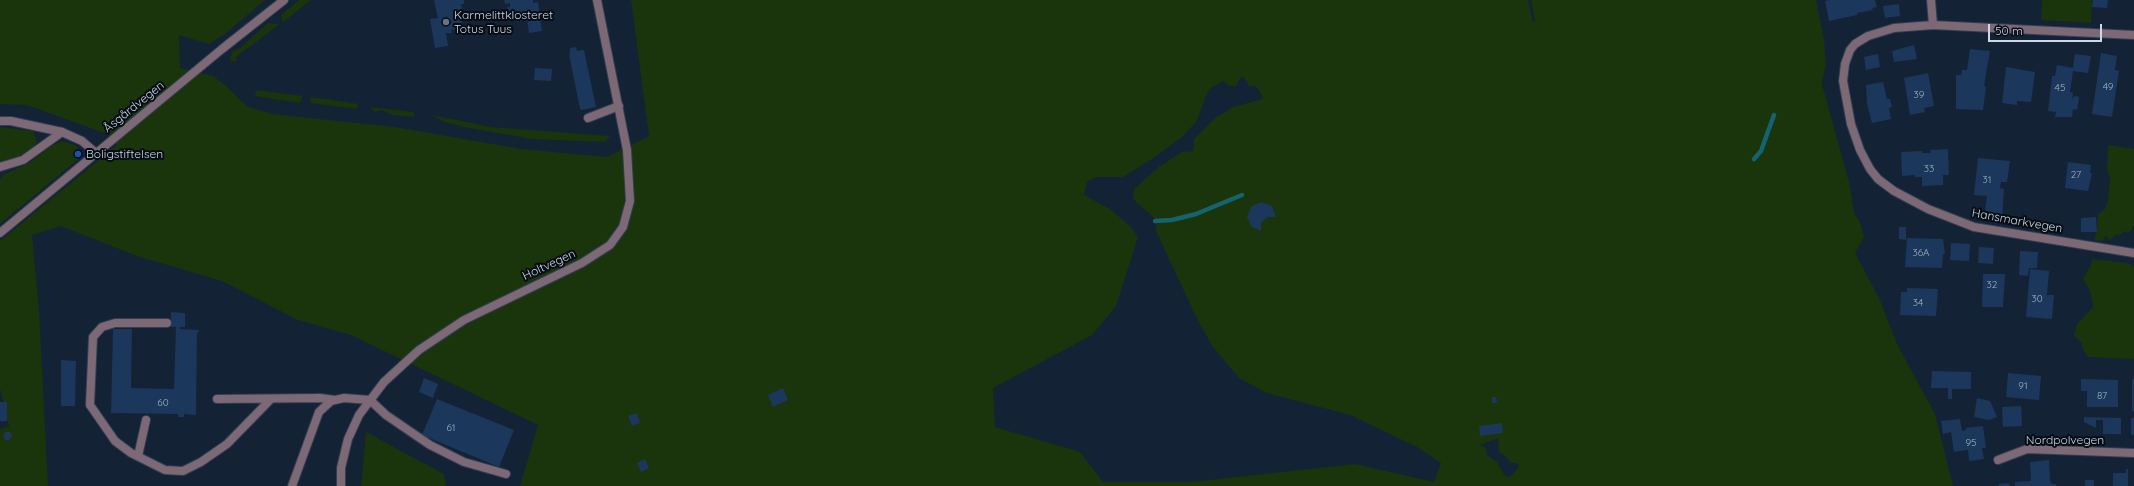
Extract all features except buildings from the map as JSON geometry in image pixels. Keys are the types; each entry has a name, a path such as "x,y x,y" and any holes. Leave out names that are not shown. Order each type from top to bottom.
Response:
{"street":[{"name":"Åsgårdvegen","path":"0,233 284,0"},
{"name":"Holtvegen","path":"341,486 341,468 348,439 359,415 384,382 419,350 446,332 491,306 582,264 614,241 627,219 630,201 626,150 619,106 596,0"},
{"path":"1930,0 1933,25"},
{"name":"Hansmarkvegen","path":"2134,35 1933,25 1894,28 1868,36 1855,44 1846,59 1843,71 1844,89 1852,129 1864,158 1878,179 1885,186 1914,202 1974,227 2134,253"},
{"path":"588,118 619,106"},
{"path":"0,121 10,121 62,132 82,141 96,153"},
{"path":"0,167 23,160 62,132"},
{"path":"167,322 114,323 102,327 93,337 90,405 115,441 138,456 165,470 183,471 201,462 227,444 271,399"},
{"path":"217,399 320,398 335,400 349,398 370,400 386,415 430,445 464,462 506,474"},
{"path":"292,486 319,412 325,405 335,400"},
{"path":"138,456 146,420"},
{"name":"Nordpolvegen","path":"1998,460 2027,449 2134,453"}],"green space":[{"path":"0,0 265,0 226,33 209,44 179,35 180,68 213,76 225,85 248,107 273,114 395,127 522,149 607,157 649,136 631,0 1528,0 1533,22 1535,22 1531,0 1816,0 1824,40 1826,62 1822,84 1850,186 1854,213 1860,222 1864,237 1855,253 1879,298 1898,346 1935,414 1953,486 520,486 538,425 351,335 298,320 222,281 137,256 61,226 32,235 39,309 48,486 0,486 0,429 9,426 0,389 0,241 117,145 107,134 27,105 0,104","holes":["1244,77 1249,86 1255,86 1259,90 1263,99 1233,107 1214,119 1194,139 1193,151 1182,152 1160,166 1134,189 1133,199 1155,219 1156,231 1198,321 1213,347 1239,378 1267,393 1350,415 1417,447 1441,463 1434,482 1355,464 1191,482 1103,482 1080,452 995,427 993,388 1092,335 1116,306 1138,237 1130,226 1110,209 1084,195 1087,182 1097,177 1123,177 1152,159 1182,137 1196,122 1209,89 1223,81 1229,86 1237,86 1240,78","1498,438 1499,452 1511,463 1517,463 1519,467 1509,477 1505,476 1497,462 1487,455 1486,448 1480,445"]},
{"path":"299,0 311,0 282,23 281,15"},
{"path":"2042,0 2092,0 2091,23 2041,20"},
{"path":"268,23 280,24 236,57 237,61 231,61 230,58 233,51 240,48"},
{"path":"256,90 303,96 300,103 255,96"},
{"path":"310,97 358,104 357,109 311,103"},
{"path":"370,107 414,112 414,117 393,115 381,110 374,112"},
{"path":"431,115 491,127 610,136 605,142 532,139 464,127 445,122"},
{"path":"0,127 33,131 37,141 34,147 25,154 4,164 0,163"},
{"path":"62,141 75,145 79,149 82,156 0,224 0,180 3,175 29,163 51,146"},
{"path":"2108,145 2134,149 2134,226 2128,233 2125,231 2119,235 2116,234 2110,240 2105,236 2103,241 2094,240 2097,231 2098,214 2105,209 2108,202 2110,176 2107,171"},
{"path":"2092,259 2128,263 2134,267 2134,359 2088,357 2082,348 2082,343 2074,335 2077,324 2093,307 2091,293 2083,278 2091,265"},
{"path":"366,432 444,474 446,486 361,486"}],"waterway":[{"path":"1754,159 1761,151 1774,115"},
{"path":"1155,221 1172,220 1196,214 1242,195"}],"place":[{"name":"Karmelittklosteret Totus Tuus","path":"446,22"},
{"name":"Boligstiftelsen","path":"78,154"}]}
